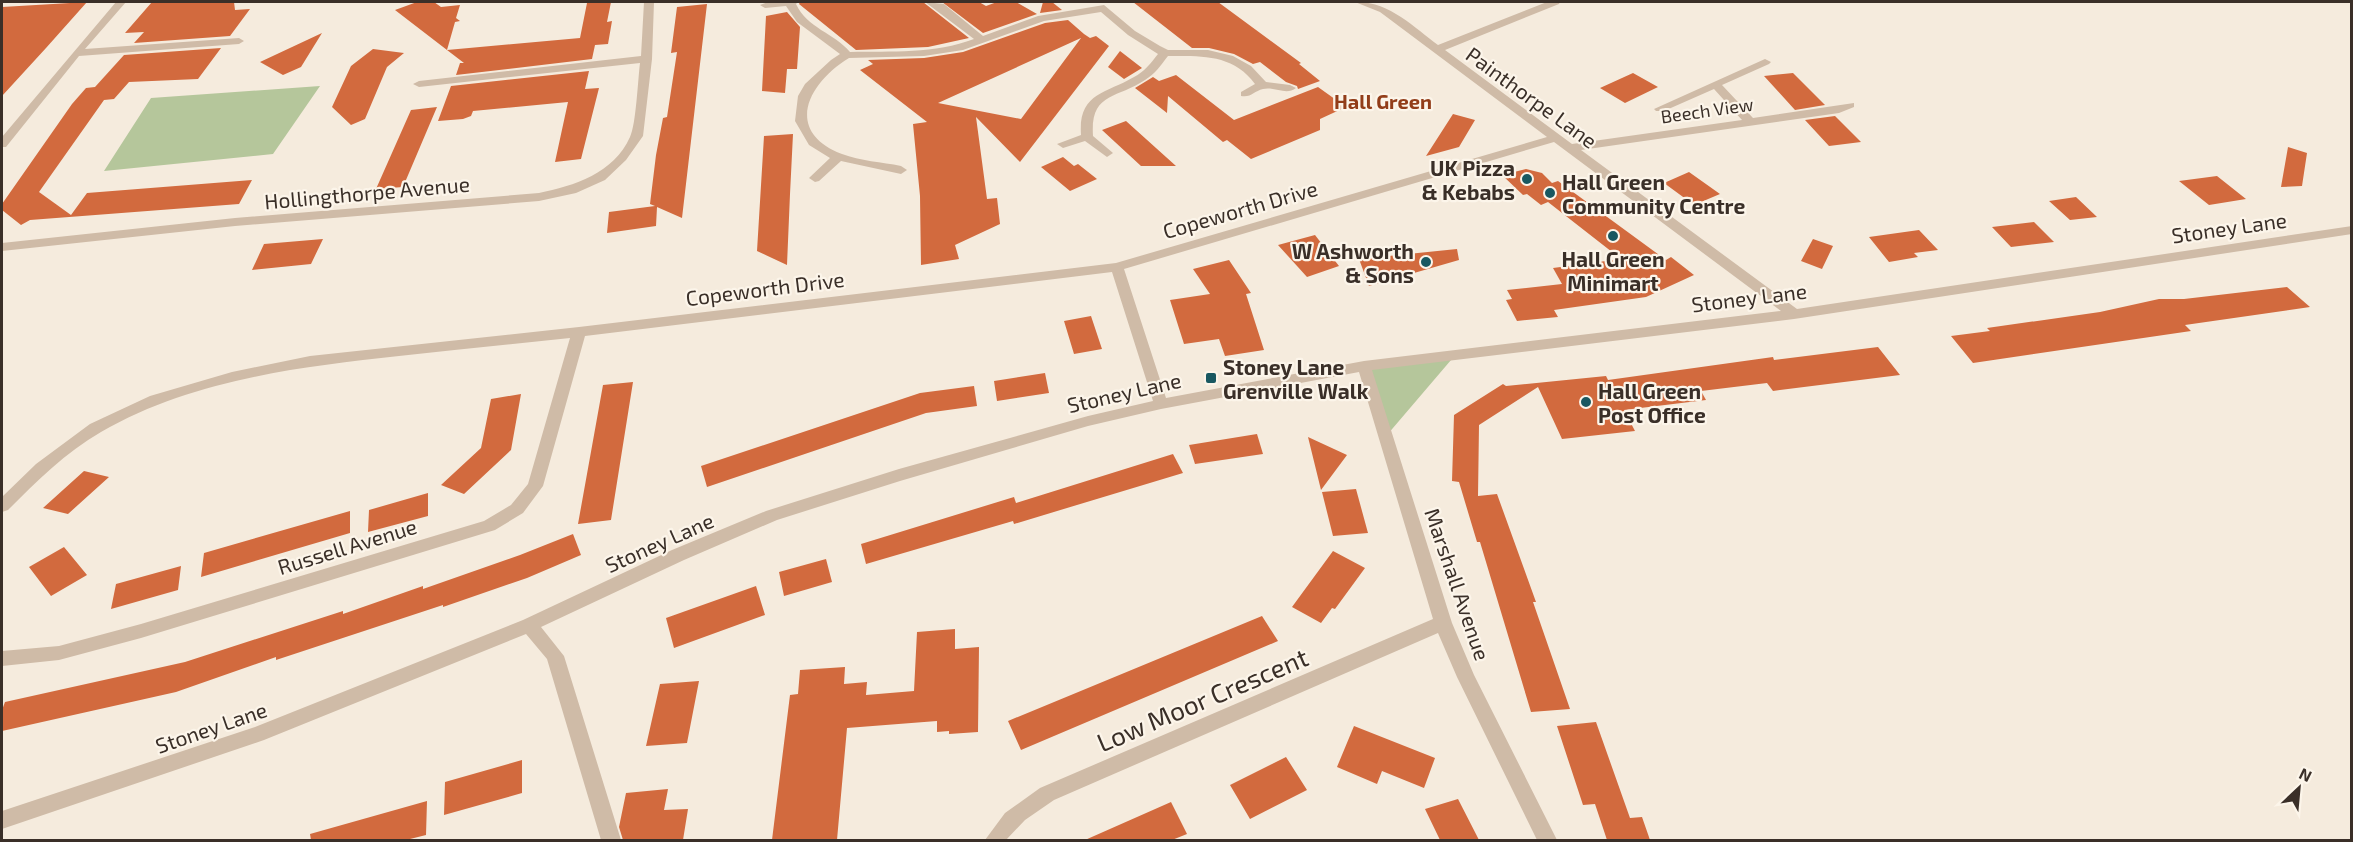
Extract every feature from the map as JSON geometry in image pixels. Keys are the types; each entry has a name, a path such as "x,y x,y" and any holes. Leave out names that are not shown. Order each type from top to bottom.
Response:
{"street":[{"path":"2,144 16,123 121,2"},
{"name":"Hollingthorpe Avenue","path":"2,248 235,222 539,197 572,190 601,177 622,157 637,136 646,59 649,2"},
{"path":"765,5 791,2 797,20 835,43 847,56"},
{"path":"930,2 940,6 981,40"},
{"name":"Painthorpe Lane","path":"1360,2 1384,10 1794,314"},
{"path":"1436,50 1555,2"},
{"path":"901,170 838,157 813,142 801,121 801,108 811,84 835,62 847,56 924,53 963,47 1042,18 1104,5 1120,24 1165,52 1208,52 1224,55 1248,69 1262,85"},
{"path":"76,53 239,44 248,30"},
{"path":"1087,137 1087,114 1100,96 1139,80 1165,52"},
{"path":"419,84 646,59"},
{"path":"1660,109 1765,62"},
{"path":"1245,94 1262,85 1290,88"},
{"path":"1716,85 1750,122"},
{"name":"Beech View","path":"1568,147 1839,110 1850,105"},
{"path":"2,124 16,123"},
{"path":"1063,144 1087,137"},
{"path":"1087,137 1107,153"},
{"name":"Copeworth Drive","path":"2,506 41,468 95,428 155,400 232,377 310,361 579,332 1117,267 1556,138"},
{"path":"815,178 838,157"},
{"name":"Stoney Lane","path":"2,820 258,734 529,625 678,555 772,515 898,475 1088,421 1161,404 1364,366 1794,314 2352,230"},
{"path":"1117,267 1161,404"},
{"name":"Russell Avenue","path":"2,659 59,653 141,631 489,526 517,509 535,486 579,332"},
{"name":"Marshall Avenue","path":"1364,366 1443,622 1466,677 1547,840"},
{"name":"Low Moor Crescent","path":"995,840 1005,824 1024,807 1047,794 1443,622"},
{"path":"529,625 555,656 610,840"}],"green space":[{"path":"320,86 273,154 104,171 151,98"},
{"path":"1457,353 1387,435 1364,366"}],"building":[{"path":"87,2 46,48 2,96 2,7"},
{"path":"152,2 234,2 235,10 250,9 230,36 134,43 144,32 125,33"},
{"path":"417,2 434,2 441,7 460,5 456,18 460,21 455,22 447,50 395,10"},
{"path":"611,2 607,22 612,21 608,44 595,45 592,59 456,75 460,63 464,63 447,50 580,38 587,3"},
{"path":"800,2 923,2 969,38 928,47 856,50 799,4"},
{"path":"942,2 979,2 986,6 997,2 1016,2 1037,14 983,33"},
{"path":"1043,2 1052,2 1062,10 1040,13"},
{"path":"1133,2 1218,2 1301,63 1299,64 1320,81 1298,89 1297,86 1286,82 1260,62 1253,64 1234,54 1209,48 1192,48"},
{"path":"707,4 682,218 657,207 656,226 607,233 609,212 655,206 650,204 656,155 663,118 667,117 677,52 671,53 677,7"},
{"path":"787,12 800,27 797,69 787,69 785,93 762,91 766,16"},
{"path":"1068,20 1090,38 1096,36 1109,46 1020,162 976,117 987,199 997,198 1000,224 955,245 959,259 921,265 920,196 913,124 927,122 860,70 873,64 868,60 924,58 963,52 1045,23","holes":["1081,38 1021,119 938,103"]},
{"path":"322,33 301,67 283,75 260,62"},
{"path":"221,48 198,79 129,82 114,99 104,100 39,192 71,215 87,193 252,180 239,204 30,220 21,225 2,210 2,204 72,104 86,88 95,87 124,55"},
{"path":"373,49 404,53 387,67 365,119 351,125 332,107 351,66"},
{"path":"1120,51 1142,68 1124,79 1108,67"},
{"path":"589,71 585,89 599,88 581,159 555,162 568,102 473,111 471,116 463,119 438,121 451,86"},
{"path":"1633,73 1658,87 1625,103 1600,88"},
{"path":"1793,73 1825,105 1795,110 1764,76"},
{"path":"1176,75 1234,120 1318,87 1346,107 1320,119 1320,130 1251,159 1227,140 1223,142 1168,96 1167,113 1135,88 1153,77 1159,81"},
{"path":"437,107 403,187 376,189 411,110"},
{"path":"1453,114 1475,120 1459,147 1426,156"},
{"path":"1835,116 1861,142 1829,146 1805,120"},
{"path":"1126,121 1176,166 1141,166 1102,130"},
{"path":"793,134 787,265 757,251 764,136"},
{"path":"2288,147 2307,153 2302,186 2281,187"},
{"path":"1063,157 1074,166 1078,164 1097,179 1070,191 1041,167"},
{"path":"1526,169 1542,173 1552,183 1558,181 1666,260 1671,257 1694,275 1646,297 1554,310 1558,317 1517,321 1506,300 1512,299 1507,290 1562,284 1553,268 1621,259 1548,202 1541,205 1527,194 1523,195 1502,175"},
{"path":"1689,172 1720,194 1694,205 1664,183"},
{"path":"2217,176 2246,199 2209,205 2179,181"},
{"path":"2076,197 2097,217 2070,220 2049,201"},
{"path":"2034,222 2054,242 2011,247 1992,227"},
{"path":"1919,230 1938,250 1914,253 1918,257 1889,262 1869,237"},
{"path":"1315,235 1339,266 1307,277 1278,245"},
{"path":"323,239 311,264 252,270 264,244"},
{"path":"1813,239 1833,246 1822,269 1801,261"},
{"path":"1457,249 1459,260 1369,286 1359,259"},
{"path":"1229,260 1251,293 1246,294 1264,350 1225,356 1219,339 1184,344 1170,300 1210,294 1193,269"},
{"path":"2287,287 2310,307 2185,325 2191,331 1973,363 1951,336 1990,331 1987,328 2100,312 2159,299 2184,299"},
{"path":"1091,316 1102,349 1074,354 1064,321"},
{"path":"1878,347 1900,375 1773,391 1767,383 1701,391 1706,400 1624,410 1635,431 1562,439 1538,387 1479,425 1478,496 1497,494 1536,602 1533,602 1570,709 1531,712 1480,542 1477,542 1459,482 1452,481 1454,415 1503,384 1506,386 1606,376 1608,380 1773,357 1774,360"},
{"path":"1045,373 1049,393 997,401 994,381"},
{"path":"633,382 611,520 578,524 603,385"},
{"path":"974,386 977,406 926,413 707,487 701,466 920,393"},
{"path":"521,394 511,450 464,494 441,485 481,448 491,399"},
{"path":"1257,434 1263,454 1195,464 1189,445"},
{"path":"1308,437 1347,455 1321,490"},
{"path":"1173,454 1183,473 1014,524 1013,521 866,564 861,544 1014,497 1016,503"},
{"path":"84,471 109,477 68,514 43,508"},
{"path":"1356,489 1368,533 1333,536 1322,492"},
{"path":"428,493 428,516 368,532 369,510"},
{"path":"350,511 350,533 201,577 204,553"},
{"path":"573,534 581,555 527,578 443,607 443,605 276,660 276,657 176,692 2,731 2,710 5,702 185,662 343,611 343,614 423,586 423,589"},
{"path":"64,547 87,575 51,596 29,567"},
{"path":"1333,551 1365,568 1335,609 1332,608 1321,623 1292,607"},
{"path":"826,559 832,582 784,596 779,572"},
{"path":"181,566 178,590 111,609 116,584"},
{"path":"756,586 765,615 674,648 666,618"},
{"path":"1262,616 1278,641 1021,750 1008,721"},
{"path":"955,629 955,649 979,647 978,732 949,734 949,731 937,732 937,721 847,728 837,840 772,840 790,695 798,694 800,670 845,667 844,684 867,682 866,695 914,691 917,632"},
{"path":"699,681 687,743 646,746 660,684"},
{"path":"1596,722 1630,818 1642,817 1650,840 1607,840 1595,804 1583,805 1557,726"},
{"path":"1354,726 1435,758 1424,788 1382,771 1377,784 1337,767"},
{"path":"1286,757 1307,790 1250,819 1230,785"},
{"path":"522,760 522,793 444,815 445,782"},
{"path":"668,789 664,810 688,809 683,840 623,840 619,827 626,793"},
{"path":"1458,799 1479,840 1440,840 1425,809"},
{"path":"427,801 426,835 406,840 311,840 310,834"},
{"path":"1171,802 1187,834 1172,840 1085,840"}],"place":[{"name":"UK Pizza & Kebabs","path":"1527,179"},
{"name":"Hall Green Community Centre","path":"1550,193"},
{"name":"Hall Green Minimart","path":"1613,236"},
{"name":"W Ashworth & Sons","path":"1426,262"},
{"name":"Stoney Lane Grenville Walk","path":"1211,378"},
{"name":"Hall Green Post Office","path":"1586,402"}],"district":[{"name":"Hall Green","path":"1383,101"}]}
